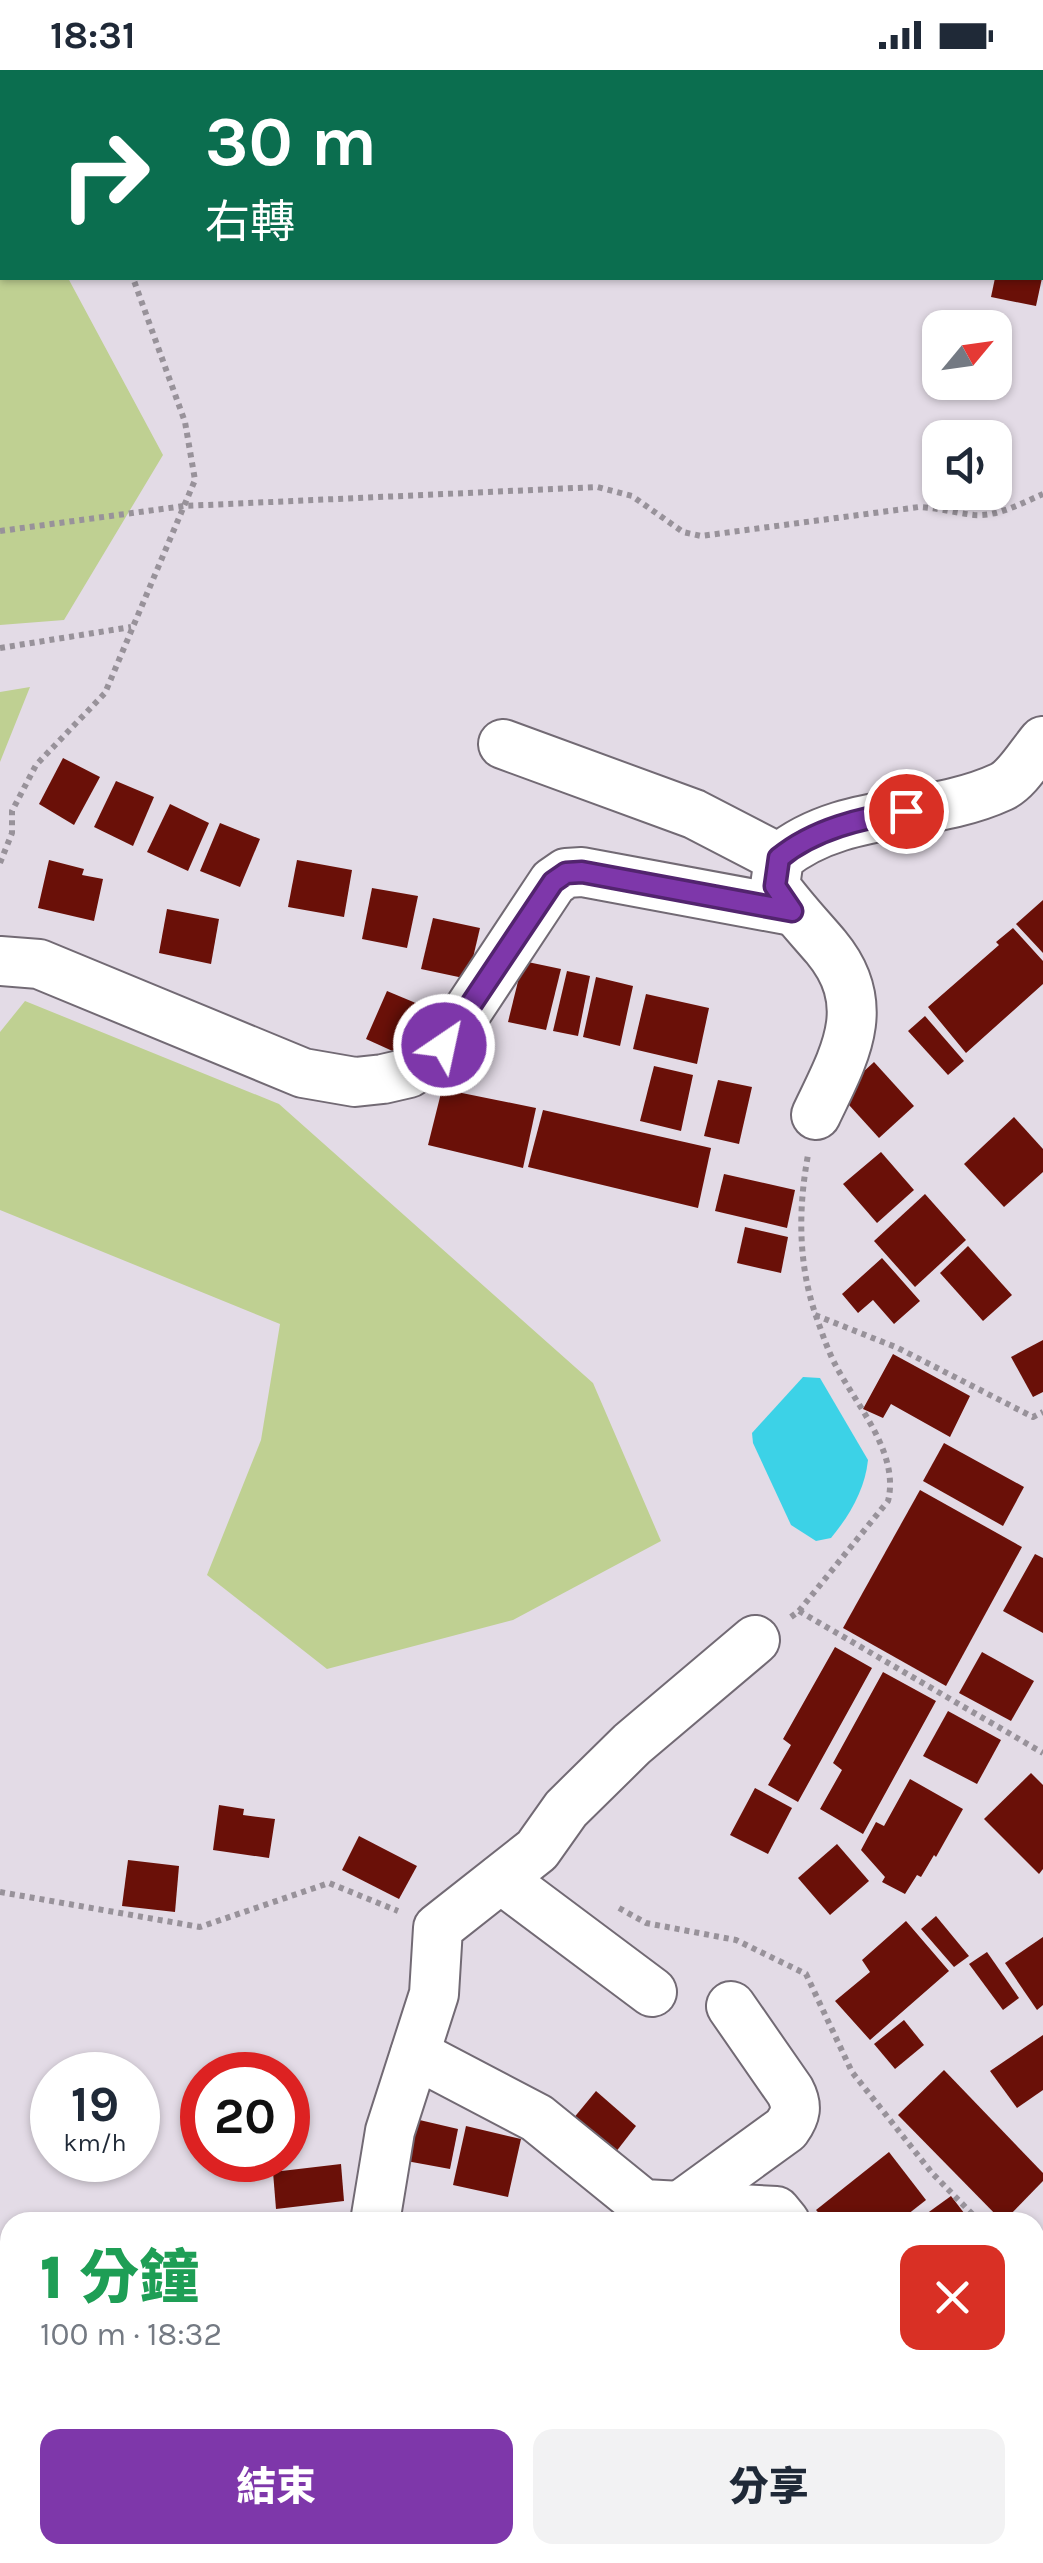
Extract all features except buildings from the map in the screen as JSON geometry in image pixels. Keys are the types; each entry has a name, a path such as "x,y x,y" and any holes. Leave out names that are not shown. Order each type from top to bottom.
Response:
{"street":[{"path":"816,1114 848,1047 852,996 829,950 792,911 775,886 779,858 801,840 876,816 935,806 1004,786 1043,741"},
{"path":"503,744 694,814 779,858"},
{"path":"0,961 39,964 303,1074 354,1082 409,1073 444,1045 553,882 566,873 582,872 792,911"},
{"path":"376,2212 390,2130 434,1994 438,1928 537,1850 566,1809 632,1744 756,1640"},
{"path":"500,1879 652,1992"},
{"path":"680,2206 786,2129 794,2117 796,2103 790,2091 732,2006"},
{"path":"415,2054 537,2118 643,2204 777,2212"}],"path":[{"path":"0,863 12,833 12,811 36,765 105,692 195,480 185,422 134,280"},
{"path":"0,531 184,506 597,488 632,496 683,532 701,536 919,507 948,508 976,515 1002,511 1043,494"},
{"path":"0,648 132,627"},
{"path":"756,1640 799,1611 888,1501 891,1488 874,1433 834,1362 802,1266 802,1190 816,1114"},
{"path":"816,1314 898,1348 1034,1417 1043,1412"},
{"path":"799,1611 1043,1753"},
{"path":"0,1892 200,1927 328,1884 438,1928"}],"green space":[{"path":"0,280 69,280 163,455 64,620 0,625"},
{"path":"30,687 0,762 0,692"},
{"path":"25,1001 279,1104 593,1383 661,1541 513,1620 327,1669 207,1575 261,1440 280,1324 0,1210 0,1032"}],"water":[{"path":"803,1377 820,1378 868,1460 856,1501 844,1520 831,1538 816,1541 791,1525 752,1433"}],"route":[{"path":"444,1045 553,882 566,873 582,872 792,911 775,886 779,858 801,840 876,816 906,811"}]}
